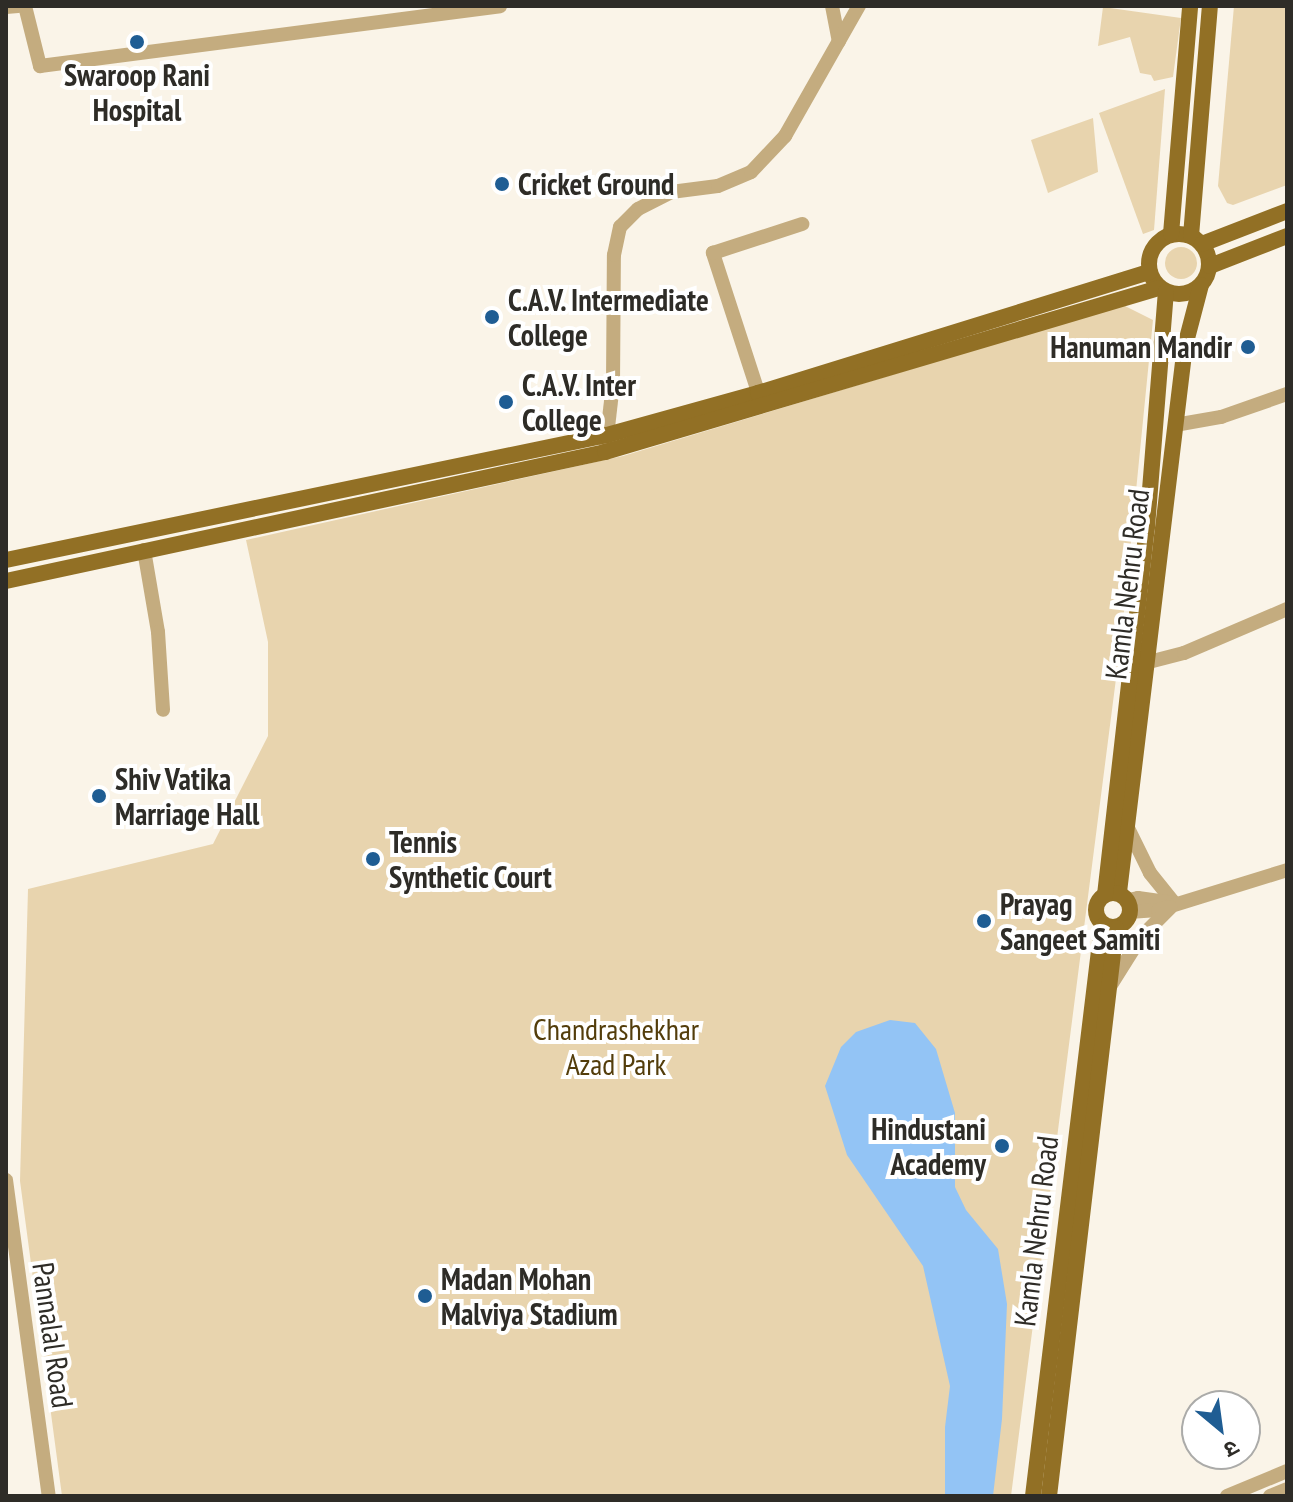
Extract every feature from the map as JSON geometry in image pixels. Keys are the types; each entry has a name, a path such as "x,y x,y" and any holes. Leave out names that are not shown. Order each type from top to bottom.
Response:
{"main road":[{"path":"1171,234 1190,6"},
{"path":"1210,6 1197,240 1210,266"},
{"path":"1163,290 1150,272 1150,253 1156,244 1171,234 1197,240 1287,211"},
{"path":"6,581 606,443 1163,290 1183,294 1201,285 1210,266 1287,236"},
{"path":"760,399 1150,272"},
{"name":"Kamla Nehru Road","path":"1120,900 1145,663 1185,346 1201,285"},
{"name":"Kamla Nehru Road","path":"1120,900 1163,290"},
{"path":"6,560 606,443"},
{"path":"1120,900 1125,921 1109,927 1098,908 1120,900"},
{"name":"Kamla Nehru Road","path":"1051,1494 1109,989 1109,927"},
{"name":"Kamla Nehru Road","path":"1033,1496 1109,927"}],"street":[{"path":"6,7 18,6"},
{"path":"25,6 40,66 500,6"},
{"path":"832,6 839,41"},
{"path":"606,443 613,384 614,255 620,227 638,209 671,192 718,186 751,172 785,136 859,6"},
{"path":"760,399 713,253 802,224"},
{"path":"1175,425 1221,417 1287,394"},
{"path":"144,550 158,632 163,710"},
{"path":"1145,663 1184,653 1287,609"},
{"path":"1127,826 1150,873 1174,903"},
{"path":"1120,900 1138,898 1174,903 1287,870"},
{"path":"1109,989 1141,937 1174,903"},
{"name":"Pannalal Road","path":"6,1180 49,1496"},
{"path":"1227,1496 1287,1471"},
{"path":"1270,1496 1287,1489"}],"green space":[{"path":"1234,6 1287,6 1287,185 1233,205 1227,203 1218,186"},
{"path":"1103,7 1181,18 1173,77 1154,81 1151,75 1140,73 1130,37 1098,46"},
{"path":"1165,89 1154,230 1143,234 1099,113"},
{"path":"1093,118 1098,172 1048,193 1031,140"},
{"path":"1181,247 1192,252 1197,263 1192,274 1181,279 1170,274 1165,263 1170,252"},
{"name":"Chandrashekhar Azad Park","path":"1123,305 1153,320 1122,632 1011,1496 62,1496 20,1181 28,889 213,844 268,736 268,642 246,540 623,456"}],"water":[{"path":"890,1020 915,1023 936,1049 955,1113 955,1187 966,1210 998,1249 1007,1304 1002,1419 993,1496 945,1496 945,1427 950,1386 923,1266 847,1155 825,1086 841,1047 856,1032"}],"place":[{"name":"Swaroop Rani Hospital","path":"137,42"},
{"name":"Cricket Ground","path":"502,184"},
{"name":"C.A.V. Intermediate College","path":"492,317"},
{"name":"Hanuman Mandir","path":"1248,347"},
{"name":"C.A.V. Inter College","path":"506,402"},
{"name":"Shiv Vatika Marriage Hall","path":"99,796"},
{"name":"Tennis Synthetic Court","path":"373,859"},
{"name":"Prayag Sangeet Samiti","path":"984,921"},
{"name":"Hindustani Academy","path":"1002,1146"},
{"name":"Madan Mohan Malviya Stadium","path":"425,1296"}]}
